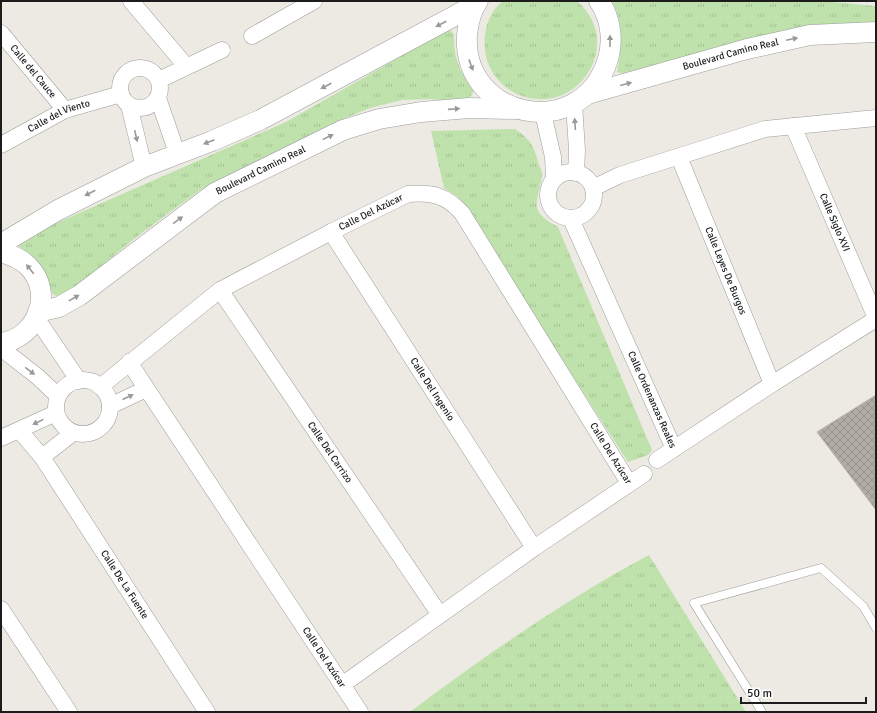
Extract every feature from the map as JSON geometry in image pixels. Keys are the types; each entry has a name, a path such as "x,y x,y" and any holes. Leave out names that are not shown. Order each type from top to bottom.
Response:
{"street":[{"path":"130,1 186,66"},
{"path":"252,36 294,5 314,1"},
{"path":"576,173 581,99 603,75 610,52 610,29 603,7 598,1"},
{"path":"476,3 468,25 466,46 471,66 481,84 496,99 515,109 543,113 553,157 554,179 548,193 552,208 557,214 571,219 578,217 590,209 593,202 593,188 589,181 576,173 561,175 554,179"},
{"path":"1,244 58,210 144,167 177,153 212,141 260,120 476,3"},
{"name":"Boulevard Camino Real","path":"543,113 559,110 581,99 763,45 810,35 876,32"},
{"name":"Calle del Cauce","path":"1,33 65,110"},
{"path":"159,80 222,50"},
{"path":"144,167 120,81 124,75 136,67 149,69 159,80 160,86 158,98 177,153"},
{"name":"Calle del Viento","path":"1,145 65,110 125,100 142,108 148,107 158,98"},
{"name":"Boulevard Camino Real","path":"38,316 59,307 80,295 215,194 343,130 379,119 421,112 469,108 515,109"},
{"path":"593,188 620,175 765,129 876,118"},
{"name":"Calle Siglo XVI","path":"793,126 876,319"},
{"name":"Calle Leyes De Burgos","path":"679,157 772,384"},
{"name":"Calle Del Azúcar","path":"100,387 129,362 220,290 408,194 420,193 445,198 453,203 462,213 629,483 534,548 342,685 129,362"},
{"name":"Calle Ordenanzas Reales","path":"571,219 674,449 772,384 876,319"},
{"name":"Calle Del Ingenio","path":"331,232 534,548"},
{"path":"1,252 16,256 28,266 37,280 41,296 38,316 18,338 1,343"},
{"name":"Calle Del Carrizo","path":"220,290 440,615"},
{"path":"38,316 79,380"},
{"path":"1,348 38,376 58,396"},
{"path":"79,380 86,381 100,387 107,395 110,406 105,423 99,429 82,435 73,433 65,428 56,413 56,404 58,396 66,386 79,380"},
{"path":"110,406 146,389"},
{"path":"1,438 20,431 56,413"},
{"name":"Calle De La Fuente","path":"20,431 42,456 207,712"},
{"path":"42,456 73,433"},
{"path":"657,460 674,449"},
{"path":"629,483 644,474"},
{"path":"1,609 69,712"},
{"path":"342,685 360,712"}],"lane":[{"path":"762,712 694,603 821,568 863,606 876,628"}],"green space":[{"path":"503,1 577,1 590,17 596,34 596,51 591,68 581,82 566,93 549,99 521,96 500,82 488,63 485,37 490,17"},
{"path":"612,1 821,1 876,6 876,22 627,75 617,72 621,36 619,19"},
{"path":"449,29 454,34 458,64 474,91 468,100 402,100 370,108 343,119 200,190 135,238 60,299 53,294 31,257 18,245 45,228 286,122"},
{"path":"515,129 531,144 542,171 537,200 538,211 548,221 558,227 652,450 648,455 628,462 457,196 444,188 431,131"},
{"path":"649,555 746,712 410,712 526,629 587,590"}],"building":[{"path":"876,395 876,510 817,432"}]}
